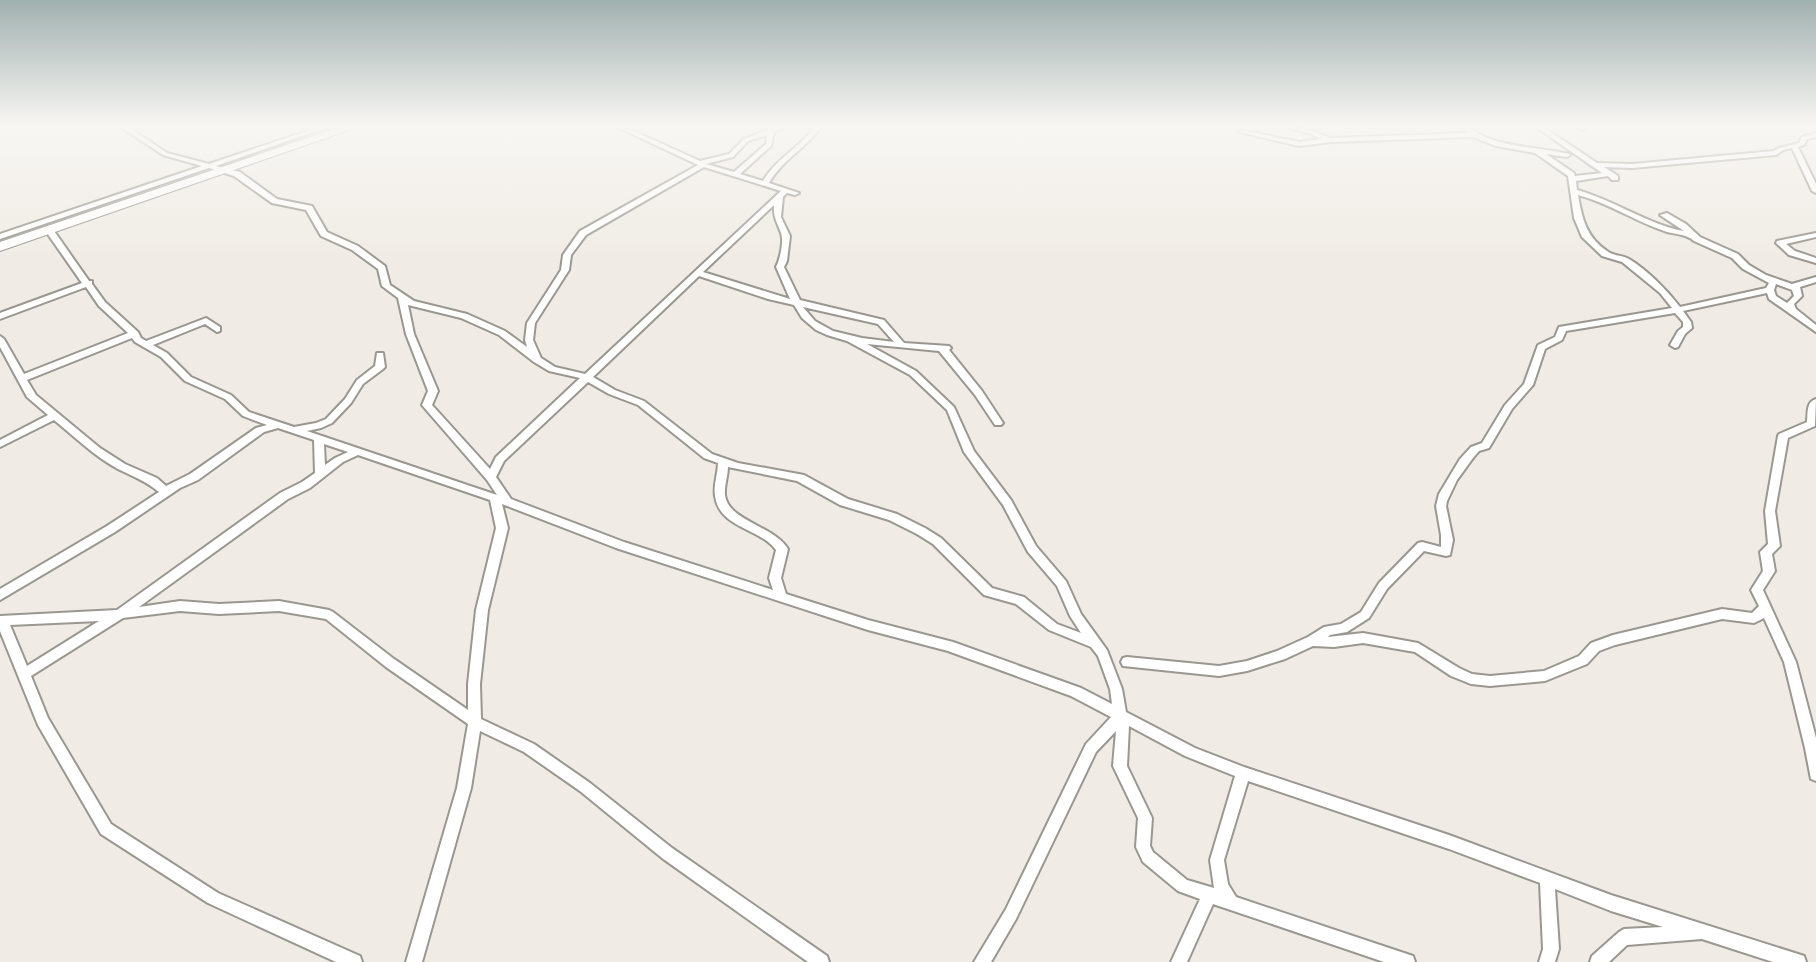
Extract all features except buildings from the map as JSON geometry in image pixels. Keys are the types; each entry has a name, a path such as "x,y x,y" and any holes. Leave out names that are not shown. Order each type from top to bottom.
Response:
{"highway":[{"path":"0,247 220,172"}],"street":[{"path":"0,237 191,172"},
{"path":"231,172 240,175 275,201 309,208 324,234 355,248 382,268 386,286 411,303 466,317 502,333 518,347 552,369 586,377 612,392 645,405 702,453 723,463 790,474 844,502 893,517 937,541 988,592 1020,600 1053,627 1096,644"},
{"path":"535,357 529,340 531,323 565,270 567,255 583,232 688,172"},
{"path":"726,172 787,193"},
{"path":"735,175 739,172"},
{"path":"765,184 770,172"},
{"path":"1566,172 1575,192 1577,215 1585,235 1605,254 1625,260 1658,287 1688,327 1681,333 1675,345"},
{"path":"1571,179 1612,176 1606,172"},
{"path":"1807,172 1816,191"},
{"path":"1575,192 1628,210 1680,233 1692,235 1732,254 1746,267 1796,289"},
{"path":"491,477 500,459 787,193"},
{"path":"787,193 777,217 786,236 780,267 796,302 819,329 845,336 901,345 944,348 971,382 998,423"},
{"path":"1664,215 1683,226 1692,235"},
{"path":"49,230 102,304 135,334 138,340 164,355 188,379 228,397 246,414 501,500 613,543 868,625 949,646 1021,671 1077,692 1122,718 1190,752 1243,773 1398,824 1611,903 1798,962"},
{"path":"1816,235 1780,243 1792,253 1816,261"},
{"path":"700,274 796,302 881,322 901,345"},
{"path":"1766,276 1773,282 1770,290 1773,298 1816,329"},
{"path":"1792,310 1790,302 1798,296 1796,285 1816,279"},
{"path":"0,316 89,284"},
{"path":"1126,662 1205,670 1233,669 1281,655 1312,641 1329,630 1343,629 1365,615 1383,586 1422,546 1446,552 1448,535 1441,506 1445,488 1455,478 1473,450 1485,446 1508,407 1528,385 1544,344 1559,338 1562,329 1677,310 1770,290"},
{"path":"402,296 410,334 433,391 428,405 491,477 501,500 501,528 482,610 474,684 475,722 464,788 414,962"},
{"path":"147,344 206,321 217,329"},
{"path":"21,379 135,334"},
{"path":"845,336 913,372 951,409 969,452 1007,503 1032,549 1062,584 1076,616 1109,665 1122,718 1120,766 1145,818 1144,853 1184,886 1407,962"},
{"path":"0,339 32,398 96,450 121,466 153,481 166,492"},
{"path":"294,430 318,426 336,415 360,382 380,367 380,355"},
{"path":"1816,402 1813,405 1812,424 1783,436 1770,511 1774,546 1766,552 1769,571 1757,590 1791,665 1812,748 1816,775"},
{"path":"0,444 53,417"},
{"path":"0,595 194,477 261,430 281,425"},
{"path":"319,439 320,474"},
{"path":"24,674 120,614 284,496 339,460 356,452"},
{"path":"723,463 720,493 723,506 738,520 773,538 782,549 775,578 781,596"},
{"path":"354,962 213,898 106,829 43,721 1,621 120,614 180,606 230,609 279,606 326,614 390,663 475,722 529,747 585,787 667,853 821,962"},
{"path":"1312,641 1336,642 1363,638 1418,648 1455,672 1471,679 1490,681 1545,676 1583,660 1595,647 1613,640 1722,614 1754,618 1765,606"},
{"path":"982,962 1011,914 1091,748 1122,718"},
{"path":"1231,902 1221,887 1217,860 1243,773"},
{"path":"1547,878 1549,960"},
{"path":"1179,962 1210,894"},
{"path":"1598,962 1624,937 1703,932"}]}
